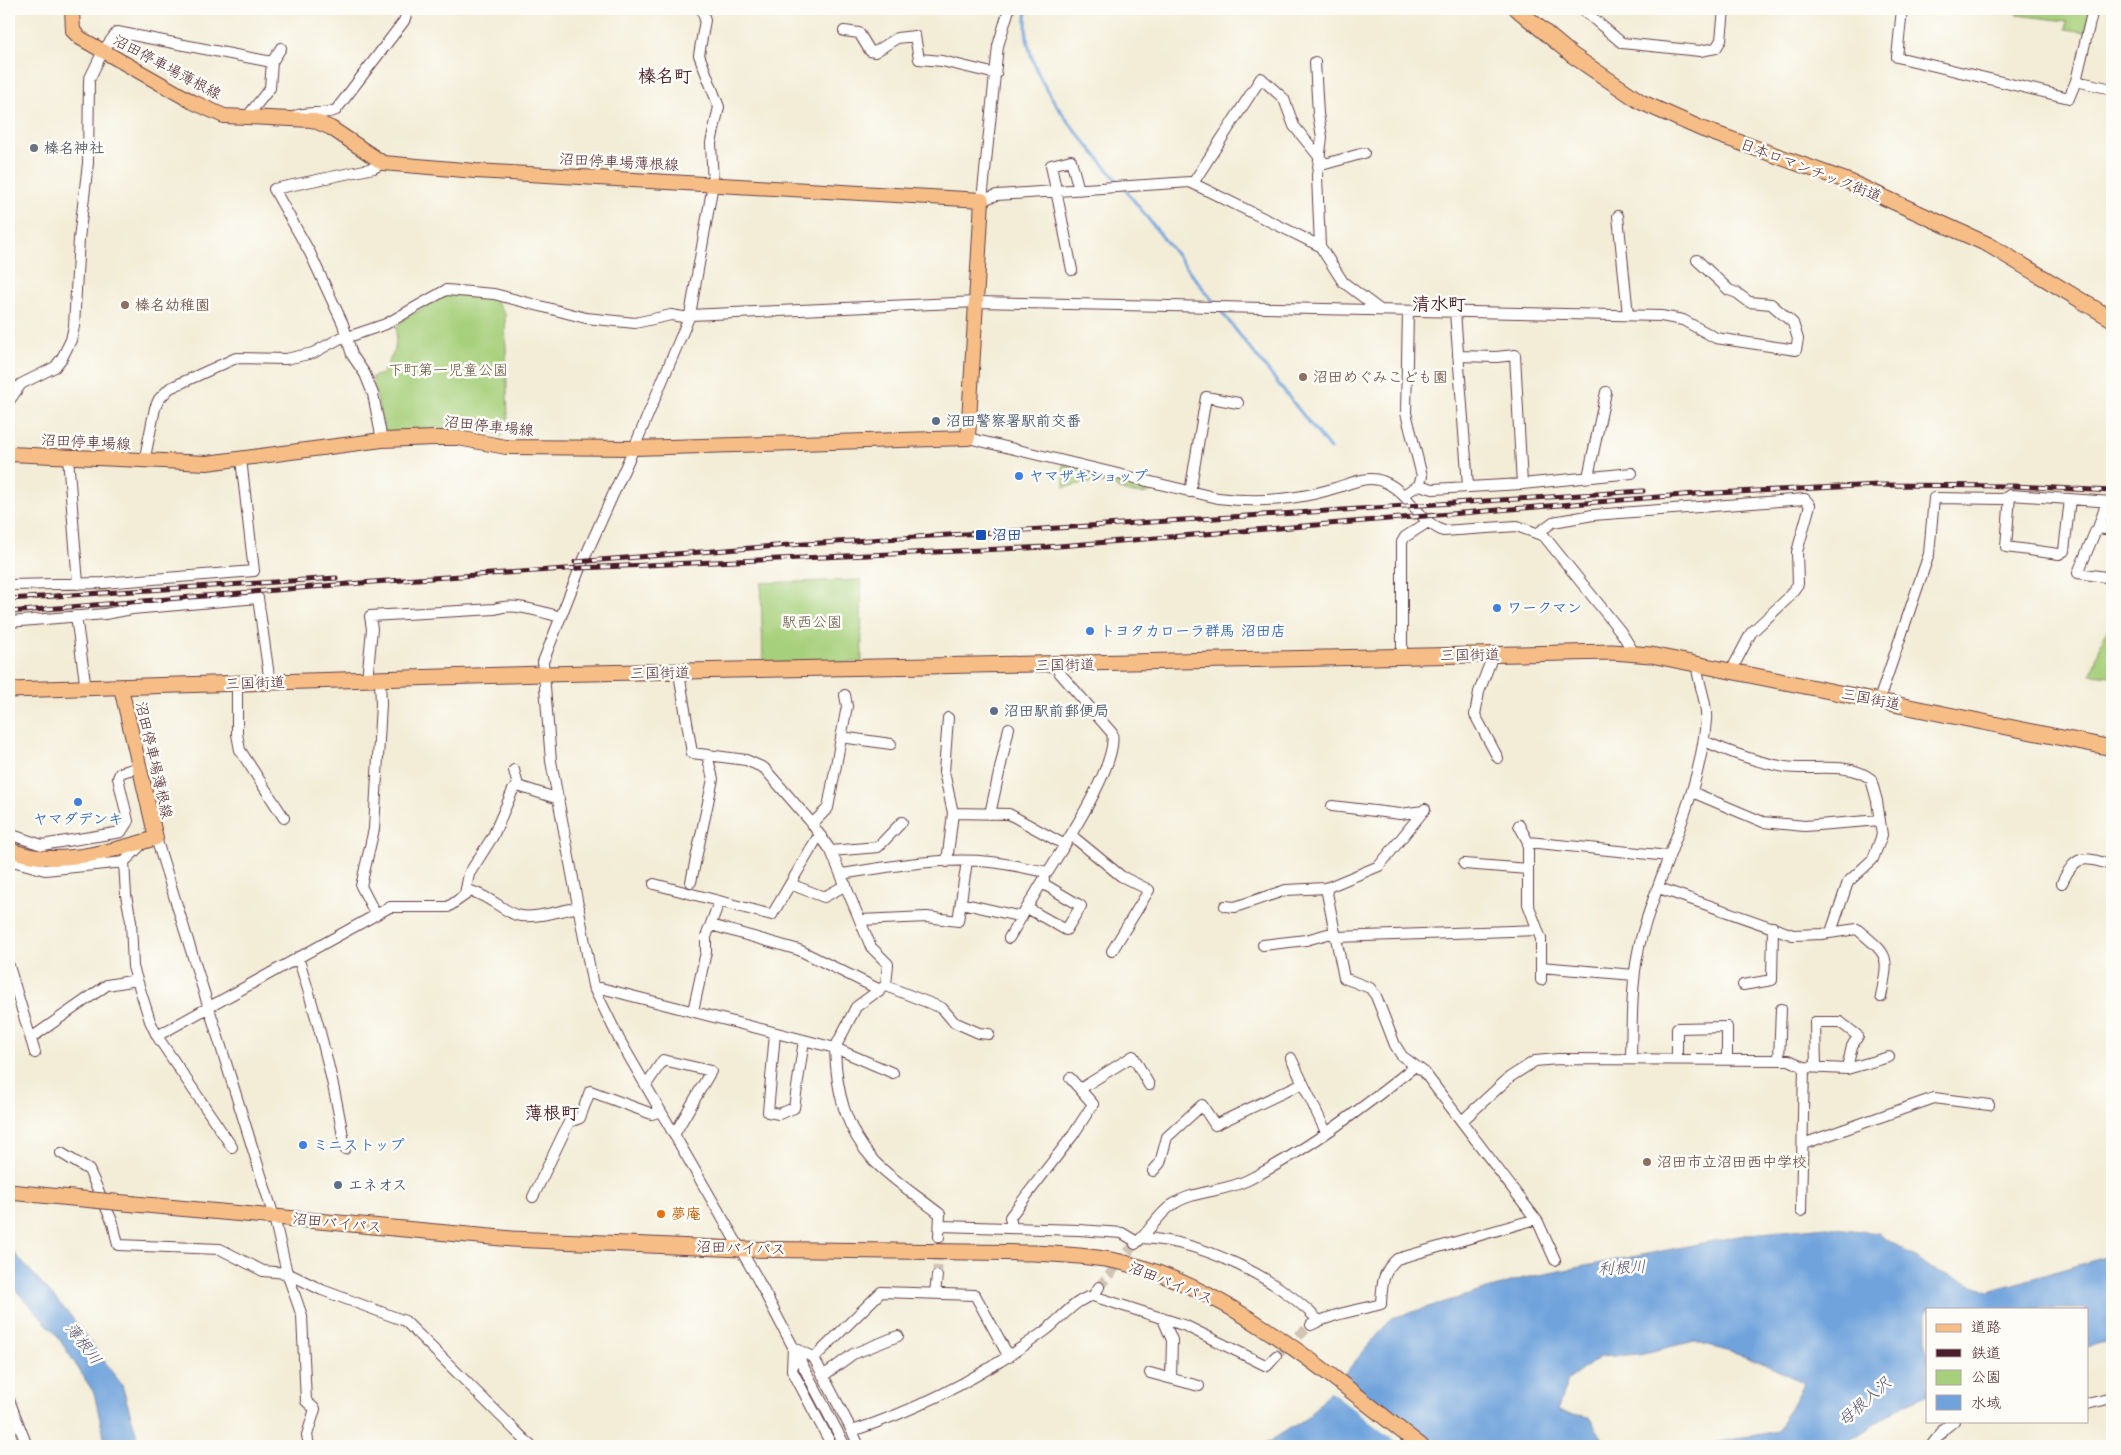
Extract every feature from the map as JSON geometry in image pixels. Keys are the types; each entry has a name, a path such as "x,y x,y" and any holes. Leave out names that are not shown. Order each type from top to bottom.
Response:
{"highway":[{"name":"日本ロマンチック街道","path":"1517,9 1572,56 1641,102 1702,129 1850,182 1989,245 2112,319"},
{"name":"三国街道","path":"9,690 544,674 679,673 1402,656 1634,654 1697,664 2112,748"},
{"name":"沼田バイパス","path":"9,1192 512,1239 741,1249 1034,1253 1104,1259 1143,1268 1189,1286 1241,1314 1292,1348 1421,1446"}],"main road":[{"name":"沼田停車場薄根線","path":"72,9 73,31 88,44 194,102 224,116 246,118 293,117 312,120 332,128 382,163 475,171 982,200"},
{"path":"968,438 978,302 982,200"},
{"name":"沼田停車場線","path":"9,454 144,462 207,463 382,440 458,438 506,447 634,448 968,438"},
{"name":"沼田停車場薄根線","path":"121,688 140,767 150,839"},
{"path":"9,849 32,857 52,860 150,839"}],"street":[{"path":"293,117 303,112 327,113 336,110 404,21 408,9"},
{"path":"702,9 705,20 699,55 719,107 711,143 714,184 690,315 543,662 551,761 593,986 615,1031 660,1111 741,1249 845,1446"},
{"path":"1009,9 998,46 982,200 997,195 1193,183 1320,246"},
{"path":"1582,9 1622,43 1700,51 1716,48 1721,40 1724,9"},
{"path":"1902,9 1897,57 2069,98 2076,81 2093,9"},
{"path":"844,31 859,33 870,51 874,52 897,38 915,36 919,60 942,62 996,74"},
{"path":"9,400 21,384 55,366 62,358 71,340 74,326 78,239 88,162 89,80 103,51 117,32 272,62"},
{"path":"246,118 270,88 272,62 281,48"},
{"path":"1315,62 1318,114 1322,137 1317,176 1320,246 1343,282 1380,310"},
{"path":"1193,183 1261,78 1284,99 1294,126 1325,164 1364,153"},
{"path":"2076,81 2112,89"},
{"path":"1072,270 1051,165 1071,160 1079,190"},
{"path":"382,163 374,168 274,189 310,253 346,335 352,355 365,374 373,394 382,440"},
{"path":"1618,216 1628,315"},
{"path":"144,462 155,408 159,399 170,388 236,358 286,359 313,352 346,335 351,336 386,324 446,290 494,294 586,318 635,323 671,315 683,318 690,315 978,302 1661,316 1682,320 1716,338 1796,350 1798,339 1793,323 1771,304 1749,302 1737,292 1730,290 1697,260"},
{"path":"1408,311 1406,413 1422,476 1420,485"},
{"path":"1455,312 1468,486"},
{"path":"1458,356 1496,357 1515,355 1522,484"},
{"path":"1588,477 1606,392"},
{"path":"1190,492 1206,397 1238,403"},
{"path":"968,438 1190,492 1231,500 1289,498 1371,478 1397,487 1428,522 1443,530 1517,526 1544,536 1621,632 1634,654"},
{"path":"68,457 78,584"},
{"path":"9,586 103,585 254,571 241,459"},
{"path":"1403,494 1420,485 1433,488 1522,484 1632,473"},
{"path":"2010,495 2006,547 2059,554 2064,551 2070,499"},
{"path":"1879,700 1929,554 1934,498 2003,499 2010,495 2110,502 2098,528 2094,532 2078,574 2112,578"},
{"path":"1538,533 1553,522 1594,515 1805,499 1810,505 1797,552 1798,584 1787,599 1751,633 1730,671"},
{"path":"1402,656 1402,542 1405,537 1428,522"},
{"path":"2098,528 2112,530"},
{"path":"9,622 258,598 270,683"},
{"path":"376,915 361,886 374,829 381,704 373,680 370,616 494,609 502,606 535,610 561,616"},
{"path":"76,616 86,689"},
{"path":"1493,655 1479,692 1475,715 1498,758"},
{"path":"1631,1059 1634,974 1643,931 1692,792 1704,741 1707,717 1697,676 1697,664"},
{"path":"1009,938 1087,807 1110,756 1114,740 1112,733 1059,672 1056,665"},
{"path":"679,673 692,753 746,760 764,768 812,824 831,851 871,947 888,964 882,989 856,1007 835,1048 838,1089 850,1125 874,1162 940,1214 941,1226 939,1237"},
{"path":"237,684 237,734 240,750 284,818"},
{"path":"812,824 828,808 847,706 846,695"},
{"path":"947,862 953,813 951,795 944,772 948,718"},
{"path":"990,814 1008,728"},
{"path":"841,737 891,744"},
{"path":"1704,741 1738,756 1760,762 1786,767 1836,768 1861,773 1871,780 1874,786 1882,835 1873,859 1848,882 1831,932"},
{"path":"692,882 713,779 707,755"},
{"path":"9,834 42,845 121,832 128,821 118,778 120,773 140,767"},
{"path":"514,770 518,786"},
{"path":"518,786 559,799"},
{"path":"465,894 469,874 493,836 513,790 518,786"},
{"path":"1692,792 1763,822 1806,826 1880,820"},
{"path":"1225,906 1235,907 1286,890 1326,888 1379,866 1425,810 1400,814 1332,806"},
{"path":"953,813 1009,814 1065,845"},
{"path":"831,851 878,847 902,822"},
{"path":"1518,825 1528,842 1528,904 1542,939 1541,980"},
{"path":"1071,835 1121,876 1149,890 1112,950"},
{"path":"654,884 772,915 820,836"},
{"path":"9,860 45,870 124,862 150,839 207,1007 274,1216 287,1273 302,1316 306,1401 315,1409 306,1435 309,1446"},
{"path":"1528,842 1669,856"},
{"path":"2062,883 2069,868 2076,861 2084,858 2112,865"},
{"path":"860,920 927,917 958,922 967,861"},
{"path":"842,874 910,863 967,861 992,862 1048,872"},
{"path":"124,862 126,895 131,921 133,968 157,1036 232,1147"},
{"path":"1464,864 1528,869"},
{"path":"961,903 1024,912 1066,930 1081,906 1042,883"},
{"path":"790,884 824,897 846,885"},
{"path":"1326,888 1344,978 1370,988 1376,996 1395,1045 1402,1056 1424,1072 1536,1219 1556,1260"},
{"path":"1658,888 1793,935 1857,929 1882,950 1887,966 1881,997"},
{"path":"157,1036 390,907 448,907 470,891 486,896 516,915 526,917 579,907"},
{"path":"693,1011 706,952 706,937 719,902"},
{"path":"710,925 799,950 876,988 942,1008 954,1022 989,1034"},
{"path":"1743,985 1772,980 1773,927"},
{"path":"1263,945 1335,935 1537,930"},
{"path":"298,957 309,992 346,1149"},
{"path":"9,966 35,1052"},
{"path":"1541,967 1634,974"},
{"path":"31,1038 108,985 137,980"},
{"path":"593,986 835,1048 893,1073"},
{"path":"1780,1060 1781,1009"},
{"path":"1816,1067 1815,1022 1840,1022 1858,1036 1852,1046 1847,1069"},
{"path":"1677,1058 1677,1028 1727,1027 1727,1058"},
{"path":"775,1033 768,1112 779,1114 794,1108 804,1040"},
{"path":"1080,1089 1132,1056 1149,1084"},
{"path":"1462,1121 1510,1078 1535,1062 1558,1059 1727,1058 1789,1060 1804,1068 1847,1069 1888,1057"},
{"path":"1291,1058 1326,1132"},
{"path":"646,1085 663,1060 711,1071 674,1135"},
{"path":"1138,1241 1172,1204 1238,1185 1266,1171 1376,1098 1415,1066"},
{"path":"1801,1211 1804,1068"},
{"path":"1012,1227 1010,1217 1093,1104 1070,1078"},
{"path":"1152,1171 1160,1163 1167,1137 1202,1105 1215,1125 1303,1083"},
{"path":"533,1197 569,1122 580,1118 590,1091 652,1114 660,1111"},
{"path":"1802,1144 1934,1098 1989,1106"},
{"path":"61,1153 89,1170 113,1223 118,1245 220,1249 263,1271 287,1273 322,1290 405,1321 531,1446"},
{"path":"941,1226 1012,1227 1122,1234 1138,1241 1159,1239 1230,1262 1266,1280 1309,1311 1315,1323 1345,1311 1363,1310 1381,1304 1382,1284 1387,1268 1397,1260 1536,1219"},
{"path":"935,1293 937,1276"},
{"path":"852,1431 895,1417 1009,1357 1055,1324 1085,1297 1096,1291 1186,1326 1267,1366 1276,1356"},
{"path":"814,1358 881,1292 974,1295 1009,1357"},
{"path":"1162,1317 1172,1340 1171,1378"},
{"path":"823,1376 853,1354 898,1336"},
{"path":"793,1347 814,1358 859,1446"},
{"path":"793,1347 792,1370 832,1446"},
{"path":"1150,1373 1200,1386"},
{"path":"2088,1404 2112,1398"},
{"path":"9,1400 27,1446"},
{"path":"1931,1446 1953,1422"}],"green space":[{"path":"2018,9 2089,9 2086,32 2066,29 2067,21 2017,15"},
{"name":"下町第一児童公園","path":"448,294 493,297 505,314 508,421 501,422 502,437 488,429 436,428 385,433 372,377 382,374 395,350 397,326 407,317"},
{"path":"1063,464 1158,487 1151,492 1137,494 1100,483 1086,483 1064,487"},
{"name":"駅西公園","path":"861,580 862,662 763,664 761,583"},
{"path":"2112,622 2112,676 2091,674 2103,638"}],"water":[{"path":"1827,1227 1879,1233 1930,1268 1989,1291 2112,1255 2112,1340 2088,1347 2088,1308 1926,1308 1926,1395 1904,1405 1841,1446 1696,1446 1778,1431 1804,1383 1758,1361 1695,1341 1639,1354 1600,1357 1568,1380 1557,1411 1589,1417 1606,1444 1630,1446 1262,1446 1308,1417 1392,1318 1524,1278 1749,1234"},
{"name":"薄根川","path":"9,1247 71,1316 122,1385 140,1446 106,1446 94,1393 56,1334 9,1283"}],"pier":[{"path":"1339,1376 1430,1446 1401,1446 1328,1390"}],"waterway":[{"path":"1027,9 1027,34 1032,58 1042,81 1071,125 1120,184"},
{"path":"1124,188 1216,305"},
{"path":"1220,310 1330,449"}],"tunnel":[{"path":"103,587 105,612"},
{"path":"937,1276 939,1237"},
{"path":"1099,1287 1135,1244"},
{"path":"1276,1356 1311,1325"}],"railway":[{"path":"9,612 373,582 580,568 1047,547 1695,494 1878,485 2014,486 2112,491"},
{"path":"575,562 789,545 1643,491"},
{"path":"9,599 336,578"}],"place":[{"name":"榛名神社","path":"34,148"},
{"name":"榛名幼稚園","path":"125,305"},
{"name":"沼田めぐみこども園","path":"1303,377"},
{"name":"沼田警察署駅前交番","path":"936,421"},
{"name":"ヤマザキショップ","path":"1019,476"},
{"name":"沼田","path":"981,535"},
{"name":"ワークマン","path":"1497,608"},
{"name":"トヨタカローラ群馬 沼田店","path":"1090,631"},
{"name":"沼田駅前郵便局","path":"994,711"},
{"name":"ヤマダデンキ","path":"78,802"},
{"name":"ミニストップ","path":"303,1145"},
{"name":"沼田市立沼田西中学校","path":"1647,1162"},
{"name":"エネオス","path":"338,1185"},
{"name":"夢庵","path":"661,1214"}],"district":[{"name":"榛名町","path":"665,76"},
{"name":"清水町","path":"1439,304"},
{"name":"薄根町","path":"552,1113"}],"water label":[{"name":"利根川","path":"1622,1267"},
{"name":"母根入沢","path":"1864,1401"}]}
